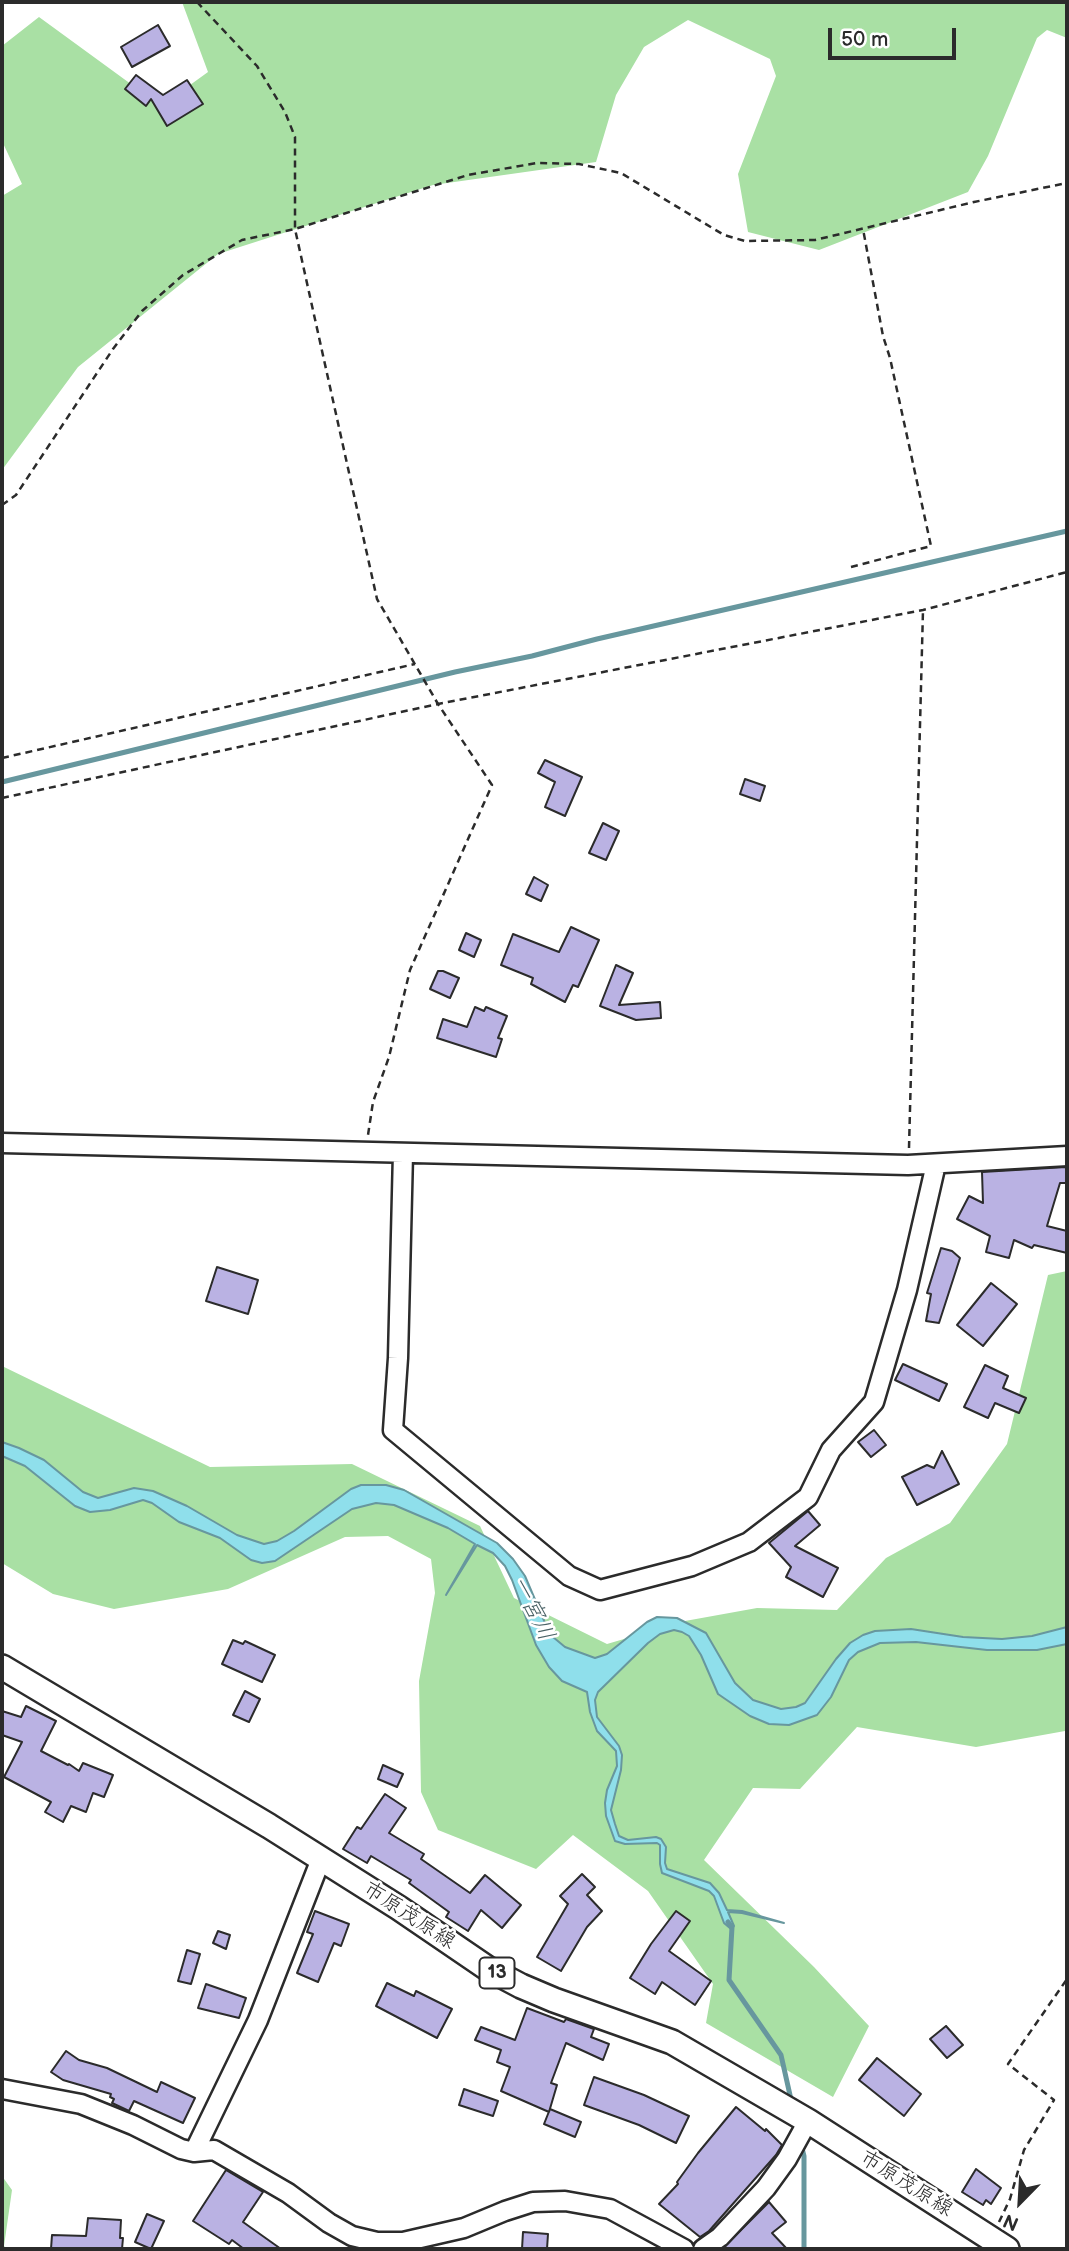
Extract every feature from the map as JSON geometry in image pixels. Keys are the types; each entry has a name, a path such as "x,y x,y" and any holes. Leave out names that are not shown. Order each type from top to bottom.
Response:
{"main road":[{"name":"市原茂原線","path":"2,1667 321,1859 487,1968 521,1986 672,2042 808,2121 999,2244"}],"street":[{"path":"2,1143 908,1166 1067,1156"},
{"path":"402,1153 398,1358 393,1430 569,1576 600,1590 692,1566 749,1542 807,1497 831,1450 874,1402 907,1290 936,1164"},
{"path":"194,2152 258,2020 321,1859"},
{"path":"2,2089 81,2104 133,2125 181,2149 194,2152 214,2150 288,2193 329,2223 352,2235 377,2242 403,2242 464,2228 533,2202 565,2201 610,2209 684,2249"},
{"path":"703,2249 720,2237 766,2188 787,2159 808,2121"}],"path":[{"path":"197,2 257,66 285,111 295,137 295,229 377,599 438,704 492,785 410,970 389,1057 373,1102 366,1152"},
{"path":"2,505 16,495 113,349 142,311 183,275 242,240 295,229 468,175 537,163 579,164 621,173 724,234 745,241 815,240 986,199 1062,184 1067,187"},
{"path":"851,567 931,545 883,336 863,229"},
{"path":"2,798 438,704 923,610 1067,572"},
{"path":"908,1166 923,610"},
{"path":"2,758 415,664"},
{"path":"999,2244 1024,2150 1054,2100 1008,2064 1067,1979"}],"green space":[{"path":"182,2 1067,2 1067,38 1047,30 1037,38 988,156 968,192 819,250 748,232 738,174 776,76 770,59 688,20 644,47 616,95 596,162 433,185 218,254 78,367 2,470 2,196 22,184 2,141 2,46 39,17 161,106 208,72"},
{"path":"1067,1271 1067,1728 1065,1731 976,1747 857,1727 800,1789 753,1788 704,1860 814,1967 869,2026 833,2097 706,2023 713,1984 648,1891 573,1835 536,1869 438,1830 421,1792 419,1681 435,1593 431,1559 388,1536 345,1537 228,1589 114,1609 53,1594 2,1563 2,1366 210,1467 352,1464 480,1526 514,1598 607,1644 685,1621 757,1608 837,1610 886,1558 950,1523 1007,1444 1048,1275"},
{"path":"2,2176 12,2190 4,2246 7,2249 2,2249"}],"water":[{"name":"一宮川","path":"2,1442 44,1460 83,1492 98,1498 134,1488 153,1491 187,1506 237,1535 264,1544 277,1541 294,1531 351,1489 361,1485 386,1485 404,1490 497,1543 525,1576 545,1623 553,1637 565,1647 595,1658 607,1654 657,1617 677,1618 706,1633 735,1683 753,1700 781,1709 805,1703 850,1643 875,1631 911,1629 963,1637 1002,1639 1032,1636 1067,1627 1067,1644 1037,1650 987,1650 916,1642 880,1643 858,1652 849,1660 831,1697 817,1715 789,1725 769,1724 750,1716 718,1694 701,1655 689,1636 674,1630 660,1634 648,1643 598,1692 595,1700 597,1717 619,1746 622,1755 611,1810 615,1824 619,1836 628,1840 656,1837 661,1839 666,1847 667,1869 710,1883 719,1893 727,1910 742,1911 784,1923 728,1912 734,1926 731,1929 724,1923 714,1896 709,1891 662,1873 660,1845 625,1844 615,1841 606,1816 605,1803 607,1790 617,1766 616,1751 597,1731 587,1692 562,1681 549,1667 536,1645 512,1580 505,1566 493,1553 477,1545 446,1595 475,1544 448,1528 394,1505 376,1503 352,1509 275,1561 262,1563 251,1560 220,1538 179,1522 152,1503 143,1500 110,1510 90,1512 75,1506 25,1466 2,1456"}],"building":[{"path":"158,25 170,46 132,67 121,47"},
{"path":"136,75 163,95 187,80 203,104 167,126 151,99 146,106 125,89"},
{"path":"545,760 582,777 565,816 545,807 555,782 538,773"},
{"path":"745,779 765,786 760,801 740,794"},
{"path":"603,823 619,831 606,860 589,853"},
{"path":"534,877 548,885 541,901 526,894"},
{"path":"571,927 599,940 578,987 573,985 565,1002 531,984 533,978 501,965 513,934 559,952"},
{"path":"466,933 481,940 474,957 459,950"},
{"path":"616,965 633,973 619,1005 660,1002 661,1018 636,1020 600,1006"},
{"path":"438,971 459,978 450,998 430,989"},
{"path":"475,1007 484,1011 486,1007 507,1016 498,1038 502,1039 496,1057 437,1038 443,1019 467,1027"},
{"path":"1066,1167 1066,1183 1060,1183 1047,1226 1067,1231 1067,1253 1034,1245 1032,1248 1014,1240 1009,1258 986,1252 990,1236 957,1219 969,1196 983,1203 982,1172"},
{"path":"941,1248 952,1251 960,1258 939,1323 926,1321 931,1294 927,1293"},
{"path":"217,1267 258,1280 248,1314 206,1301"},
{"path":"991,1283 1017,1304 983,1346 957,1325"},
{"path":"903,1364 947,1384 939,1401 895,1380"},
{"path":"985,1365 1008,1376 1003,1388 1026,1398 1019,1413 995,1403 988,1418 964,1407"},
{"path":"874,1430 886,1445 871,1457 858,1442"},
{"path":"942,1451 959,1484 917,1505 902,1477 927,1465 934,1468"},
{"path":"808,1511 820,1525 795,1546 838,1568 823,1597 786,1577 791,1567 769,1543"},
{"path":"233,1640 243,1644 245,1641 275,1655 262,1682 222,1664"},
{"path":"245,1691 260,1699 249,1722 233,1715"},
{"path":"26,1706 56,1721 41,1751 79,1771 83,1763 113,1775 104,1797 93,1793 86,1812 71,1806 63,1822 45,1812 51,1802 4,1777 22,1742 2,1735 2,1711 21,1717"},
{"path":"383,1765 403,1774 397,1787 378,1779"},
{"path":"385,1794 406,1808 389,1833 424,1854 421,1859 470,1893 485,1875 521,1905 502,1928 481,1910 468,1931 446,1917 449,1912 409,1883 411,1880 371,1856 367,1863 343,1849 357,1827 361,1829"},
{"path":"582,1874 595,1887 587,1895 602,1911 587,1927 561,1971 537,1957 568,1904 560,1896"},
{"path":"315,1911 349,1924 341,1946 334,1943 318,1982 297,1973 313,1934 307,1932"},
{"path":"676,1911 690,1921 669,1951 711,1981 695,2005 662,1982 655,1994 630,1978"},
{"path":"218,1931 230,1935 226,1949 213,1943"},
{"path":"187,1950 200,1954 191,1984 178,1981"},
{"path":"387,1983 414,1996 416,1991 452,2009 437,2038 376,2006"},
{"path":"206,1984 246,1998 239,2018 198,2008"},
{"path":"527,2008 564,2022 566,2019 594,2029 591,2037 609,2044 603,2060 566,2043 551,2083 557,2085 549,2112 501,2091 510,2067 497,2062 501,2050 475,2040 481,2027 515,2040"},
{"path":"946,2026 963,2045 947,2058 930,2039"},
{"path":"66,2051 79,2060 107,2068 157,2092 161,2082 195,2098 183,2123 134,2101 129,2111 112,2103 114,2099 110,2097 111,2094 63,2080 51,2072"},
{"path":"877,2058 921,2094 904,2116 859,2080"},
{"path":"594,2077 644,2095 689,2116 676,2143 639,2125 584,2105"},
{"path":"464,2089 498,2101 493,2116 459,2105"},
{"path":"736,2107 765,2131 766,2129 782,2145 709,2231 700,2237 659,2204 678,2184 698,2153"},
{"path":"550,2109 581,2122 575,2137 544,2124"},
{"path":"976,2169 1001,2188 991,2204 986,2200 983,2205 962,2192"},
{"path":"226,2170 263,2192 243,2222 281,2249 244,2249 232,2240 229,2244 193,2221"},
{"path":"769,2202 786,2222 772,2233 787,2249 722,2249"},
{"path":"147,2214 164,2221 151,2249 135,2242"},
{"path":"88,2218 121,2220 122,2249 51,2249 52,2235 86,2236"},
{"path":"523,2232 548,2234 547,2249 522,2249"}],"waterway":[{"path":"2,782 455,672 1067,531"},
{"path":"728,1922 732,1927 729,1980 781,2055 792,2104"},
{"path":"801,2144 804,2156 804,2249"}]}
